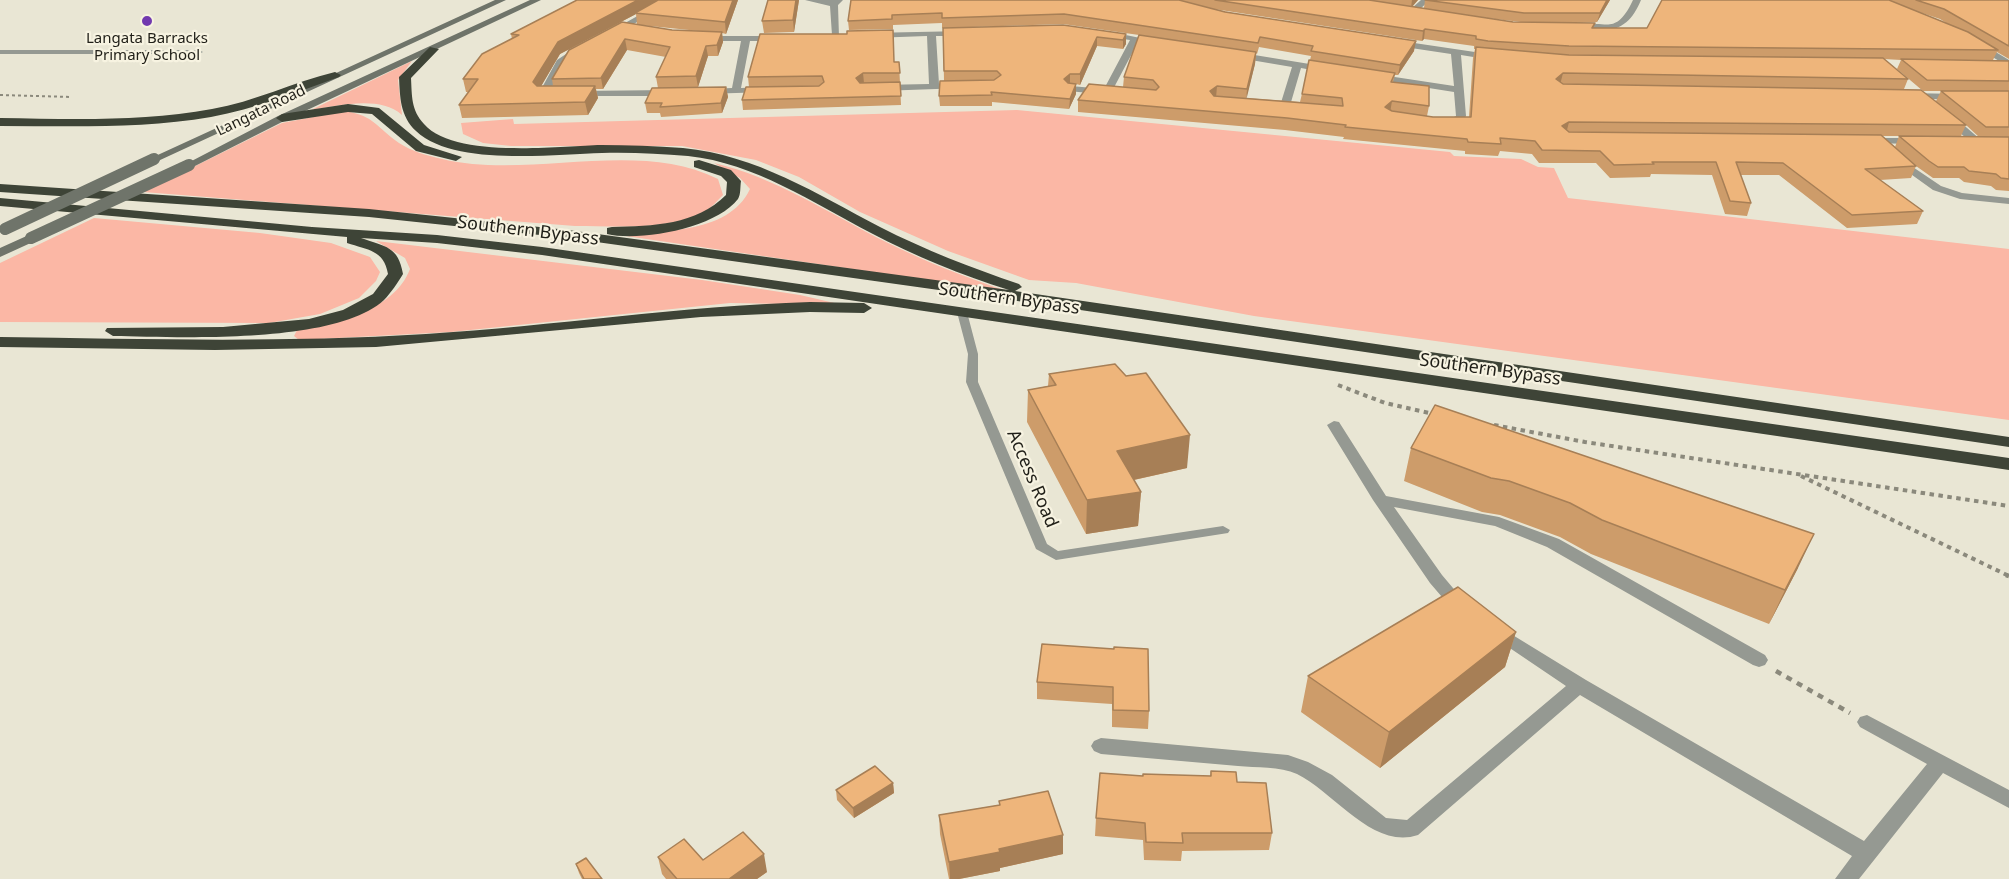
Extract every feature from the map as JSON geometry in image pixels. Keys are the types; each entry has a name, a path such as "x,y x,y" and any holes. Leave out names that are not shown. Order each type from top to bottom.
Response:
{"highway":[{"path":"434,49 405,77 404,93 405,103 412,119 440,142 463,148 501,151 693,153 734,161 792,183 854,219 926,255 1060,302"},
{"path":"0,122 94,123 181,118 248,105 335,75"},
{"path":"282,118 333,109 359,108 383,116 408,140 440,154 484,161 662,159 708,166 726,174 734,181 734,196 724,206 694,220 635,230 568,234"},
{"name":"Southern Bypass","path":"0,188 369,213 568,234 1060,302 2009,442"},
{"name":"Southern Bypass","path":"0,202 312,231 437,239 542,251 2009,464"},
{"path":"0,329 258,332 295,327 356,309 382,293 394,280 396,266 386,252 357,241 312,231"},
{"path":"0,342 262,345 368,343 518,332 759,307 803,305 963,316 1063,326"}],"main road":[{"name":"Langata Road","path":"3,230 502,0"},
{"name":"Langata Road","path":"0,253 189,165 282,118 537,0"}],"street":[{"path":"602,37 672,0"},
{"path":"809,0 837,2 836,35"},
{"path":"1419,15 1416,8 1426,0"},
{"path":"1578,28 1620,26 1625,23 1636,0"},
{"path":"1408,14 1430,17"},
{"path":"622,27 644,31"},
{"path":"1093,32 1170,44"},
{"path":"860,35 967,33"},
{"path":"931,34 934,86"},
{"path":"825,36 848,35"},
{"path":"690,37 746,39 791,37"},
{"path":"1968,38 2009,65"},
{"path":"736,91 746,39"},
{"path":"1107,93 1136,39"},
{"path":"592,42 560,62 543,94 681,93"},
{"path":"1387,42 1505,58"},
{"path":"1434,123 1449,124 1459,119 1456,53"},
{"path":"1227,54 1343,72"},
{"path":"1273,108 1289,110 1296,65"},
{"path":"1986,66 2009,65"},
{"path":"1366,76 1458,90"},
{"path":"1906,84 1983,142 1956,142"},
{"path":"864,88 970,86"},
{"path":"1071,89 1118,94"},
{"path":"703,92 778,90"},
{"path":"1899,96 1966,97"},
{"path":"1856,141 1934,142"},
{"path":"1879,141 1896,158 1937,188 1960,196 2009,201"},
{"path":"1334,425 1381,500 1452,600 1579,685 1866,853"},
{"path":"1381,500 1499,522 1553,543 1759,660"},
{"path":"1101,746 1301,766 1379,824 1411,829 1579,685"},
{"path":"1867,722 2009,800"},
{"path":"1846,879 1939,763"}],"lane":[{"path":"0,52 199,52"},
{"name":"Access Road","path":"963,316 973,354 972,382 1041,546 1056,556 1223,530"}],"path":[{"path":"0,95 72,97"},
{"path":"1335,384 1356,395 1391,406 1437,415"},
{"path":"1482,423 1585,442 2009,506"},
{"path":"1798,474 2009,576"},
{"path":"1759,660 1867,722"}],"shaded area":[{"path":"412,61 398,80 402,115 382,105 370,104 311,110"},
{"path":"1017,110 1450,152 1454,156 1521,159 1538,167 1554,168 1568,198 2009,249 2009,420 1254,316 1076,283 1029,280 948,251 860,212 799,177 756,160 682,146 511,146 483,143 463,134 461,123 513,119 514,124"},
{"path":"345,111 369,119 399,143 409,148 442,159 476,164 511,165 618,160 653,162 686,167 718,179 723,195 706,211 676,222 642,226 575,226 143,192 282,123"},
{"path":"714,163 759,177 916,256 1010,292 612,234 689,228 725,215 740,204 750,189 740,178"},
{"path":"94,218 260,233 331,243 370,257 380,272 376,281 359,298 320,314 269,323 0,322 0,263"},
{"path":"376,241 702,280 800,295 843,305 730,303 451,332 299,340 294,336 297,330 362,312 377,305 391,296 402,284 410,269 405,258"}],"building":[{"path":"577,0 638,0 558,42 533,82 537,86 595,86 585,102 459,105 478,79 463,79 482,54 519,35 511,34"},
{"path":"658,0 733,0 725,22 635,13"},
{"path":"768,0 796,0 793,20 762,21"},
{"path":"851,0 1179,0 1225,12 1416,41 1400,65 1311,51 1313,46 1260,37 1258,43 1064,14 942,18 942,13 892,15 892,19 848,21"},
{"path":"1215,0 1369,0 1513,22 1595,23 1592,28 1647,28 1662,0 1889,0 1968,32 1998,50 1569,46 1488,41 1476,39 1476,36 1425,29 1423,31"},
{"path":"1425,0 1607,0 1600,13 1524,13"},
{"path":"1916,0 2009,0 2009,46 1944,9"},
{"path":"622,22 672,30 722,32 717,45 706,46 696,76 656,77 670,47 625,39 601,78 552,79 569,50"},
{"path":"1063,25 1126,34 1123,40 1097,37 1080,74 1070,74 1064,79 1068,83 1076,84 1070,99 991,92 992,95 939,96 940,81 994,80 1001,75 997,71 944,71 943,28"},
{"path":"893,30 894,62 899,62 900,73 863,73 856,78 860,83 900,82 901,96 742,100 746,87 819,86 824,82 822,76 748,77 760,34 847,34 847,31"},
{"path":"1139,35 1256,52 1247,89 1217,86 1210,91 1214,96 1343,106 1342,98 1302,94 1309,60 1395,73 1391,82 1429,86 1429,106 1392,101 1385,107 1392,111 1433,117 1471,117 1476,47 1569,55 1883,58 1908,79 1563,73 1556,79 1563,84 1921,90 1966,125 1569,122 1562,126 1569,132 1881,135 1916,166 1865,169 1923,211 1852,215 1783,163 1736,162 1751,203 1730,201 1716,162 1652,162 1654,164 1614,165 1600,151 1542,150 1535,141 1500,138 1501,144 1468,142 1467,139 1345,127 1346,125 1287,118 1078,100 1089,84 1156,90 1159,87 1153,80 1124,77"},
{"path":"1901,59 2009,61 2009,81 1927,80"},
{"path":"726,87 721,103 660,107 662,103 645,103 652,88"},
{"path":"1941,91 2009,91 2009,127 1986,127"},
{"path":"1899,136 2009,137 2009,179 2001,178 1996,174 1969,171 1964,167 1938,167"},
{"path":"1115,364 1126,376 1146,373 1190,435 1117,451 1141,492 1087,500 1028,390 1056,385 1049,374"},
{"path":"1435,405 1814,534 1785,590 1602,520 1570,503 1509,481 1491,478 1411,448"},
{"path":"1458,587 1516,632 1389,732 1308,676"},
{"path":"1042,644 1148,649 1149,711 1113,710 1113,687 1037,682"},
{"path":"875,766 893,783 853,808 836,790"},
{"path":"1211,771 1236,772 1237,782 1266,783 1272,833 1182,833 1183,843 1146,842 1145,823 1096,818 1100,773 1143,776 1143,774 1211,776"},
{"path":"1048,791 1063,835 999,849 1000,852 949,862 939,815 1000,805 999,801"},
{"path":"743,832 764,854 729,879 677,879 658,857 684,839 703,860"},
{"path":"586,858 602,879 584,879 576,864"}],"place":[{"name":"Langata Barracks Primary School","path":"147,21"}]}
